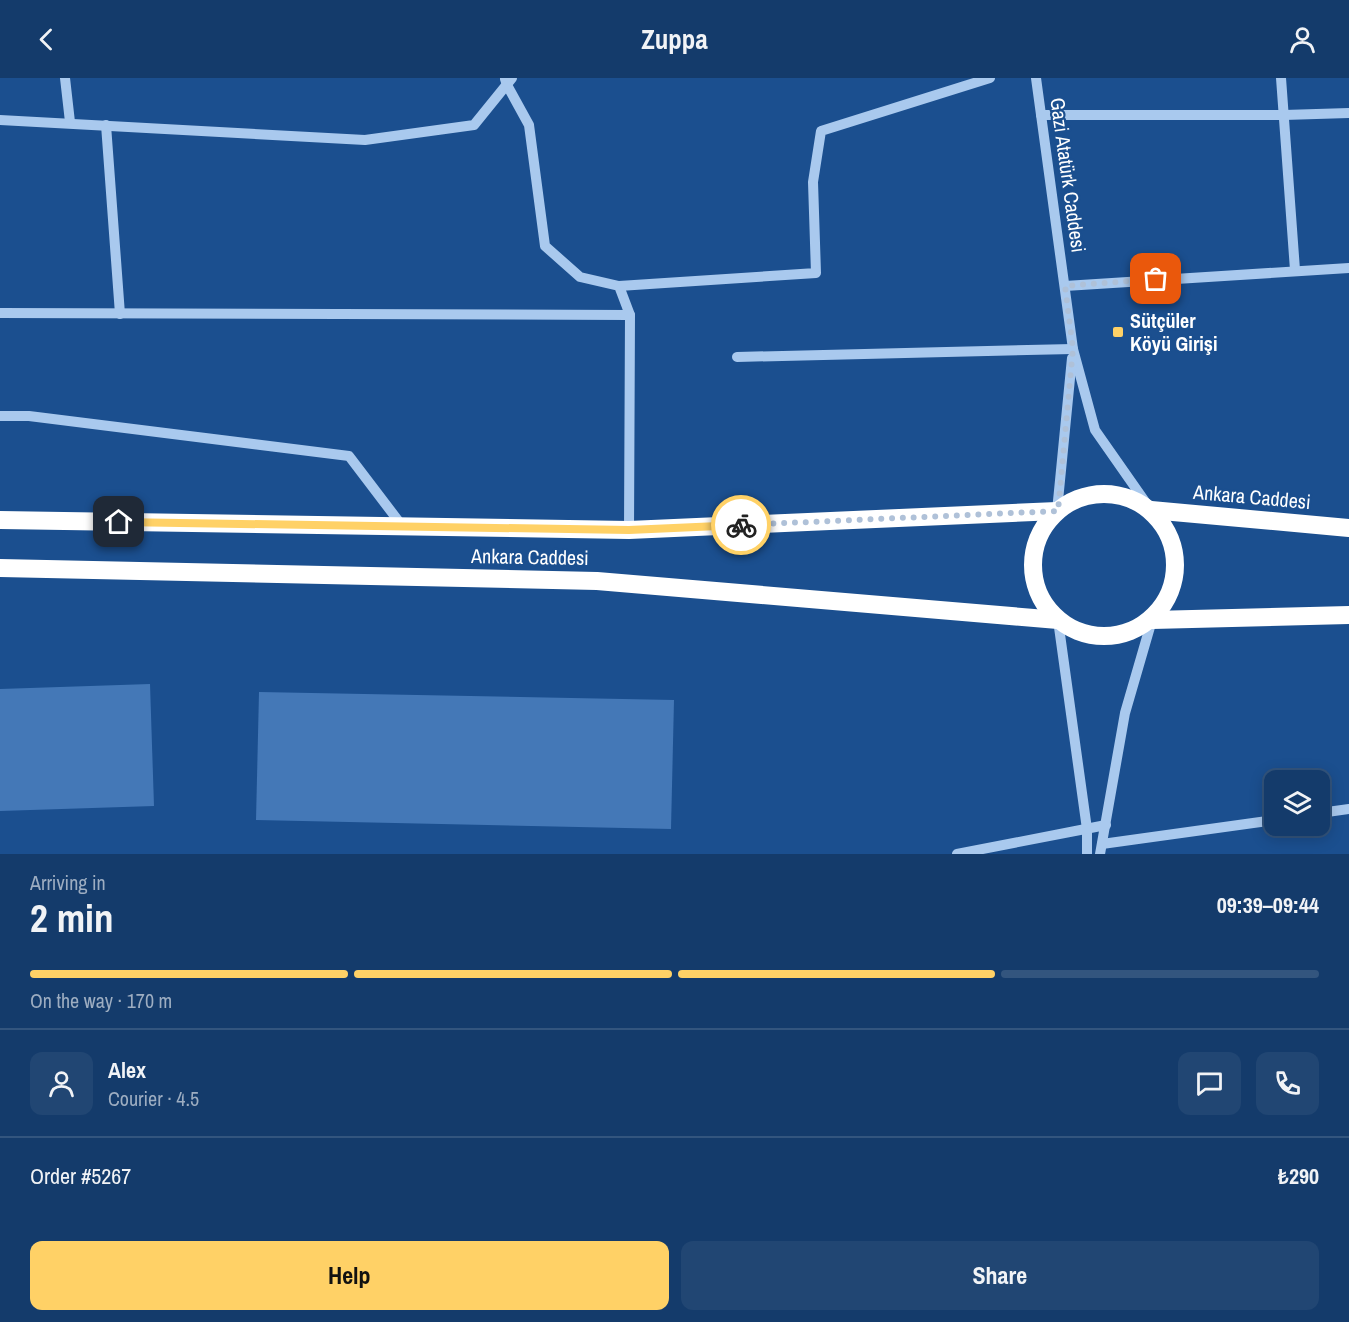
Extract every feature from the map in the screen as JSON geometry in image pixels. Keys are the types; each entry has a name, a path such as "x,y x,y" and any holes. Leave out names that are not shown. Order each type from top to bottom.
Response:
{"highway":[{"name":"Ankara Caddesi","path":"1094,494 1114,494 1134,500 1151,510 1167,530 1176,553 1176,578 1167,601 1152,620 1134,631 1115,637 1095,636 1075,631 1058,620 1042,601 1034,578 1033,553 1042,530 1058,511 1075,500 1094,494"},
{"name":"Ankara Caddesi","path":"1151,510 1349,528"},
{"name":"Ankara Caddesi","path":"0,520 629,530 1058,511"},
{"name":"Ankara Caddesi","path":"0,568 597,581 1058,620"},
{"name":"Ankara Caddesi","path":"1152,620 1349,615"}],"street":[{"path":"65,78 70,122"},
{"path":"0,120 70,122 365,140 474,125 508,80 529,125 545,246 580,277 619,286 816,273 813,182 821,130 990,78"},
{"name":"Gazi Atatürk Caddesi","path":"1036,78 1073,349"},
{"path":"1281,78 1294,270"},
{"path":"1041,115 1349,113"},
{"path":"106,125 120,314"},
{"path":"1065,286 1349,268"},
{"path":"619,286 630,315 629,530"},
{"path":"0,313 630,315"},
{"path":"737,357 1073,349"},
{"path":"1073,349 1095,430 1151,510"},
{"path":"1058,511 1073,349"},
{"path":"0,416 29,416 349,456 404,527"},
{"path":"1058,620 1087,829 1087,854"},
{"path":"1152,620 1125,713 1101,849 1264,822"},
{"path":"1330,812 1349,809"},
{"path":"957,854 1106,825"}],"building":[{"path":"150,684 154,806 0,811 0,689"},
{"path":"259,692 674,700 671,829 256,820"}],"way so far":[{"path":"741,525 1058,511 1073,349 1065,286 1156,279"}],"place":[{"name":"Sütçüler Köyü Girişi","path":"1118,332"}],"route":[{"path":"119,522 629,530 741,525"}]}
